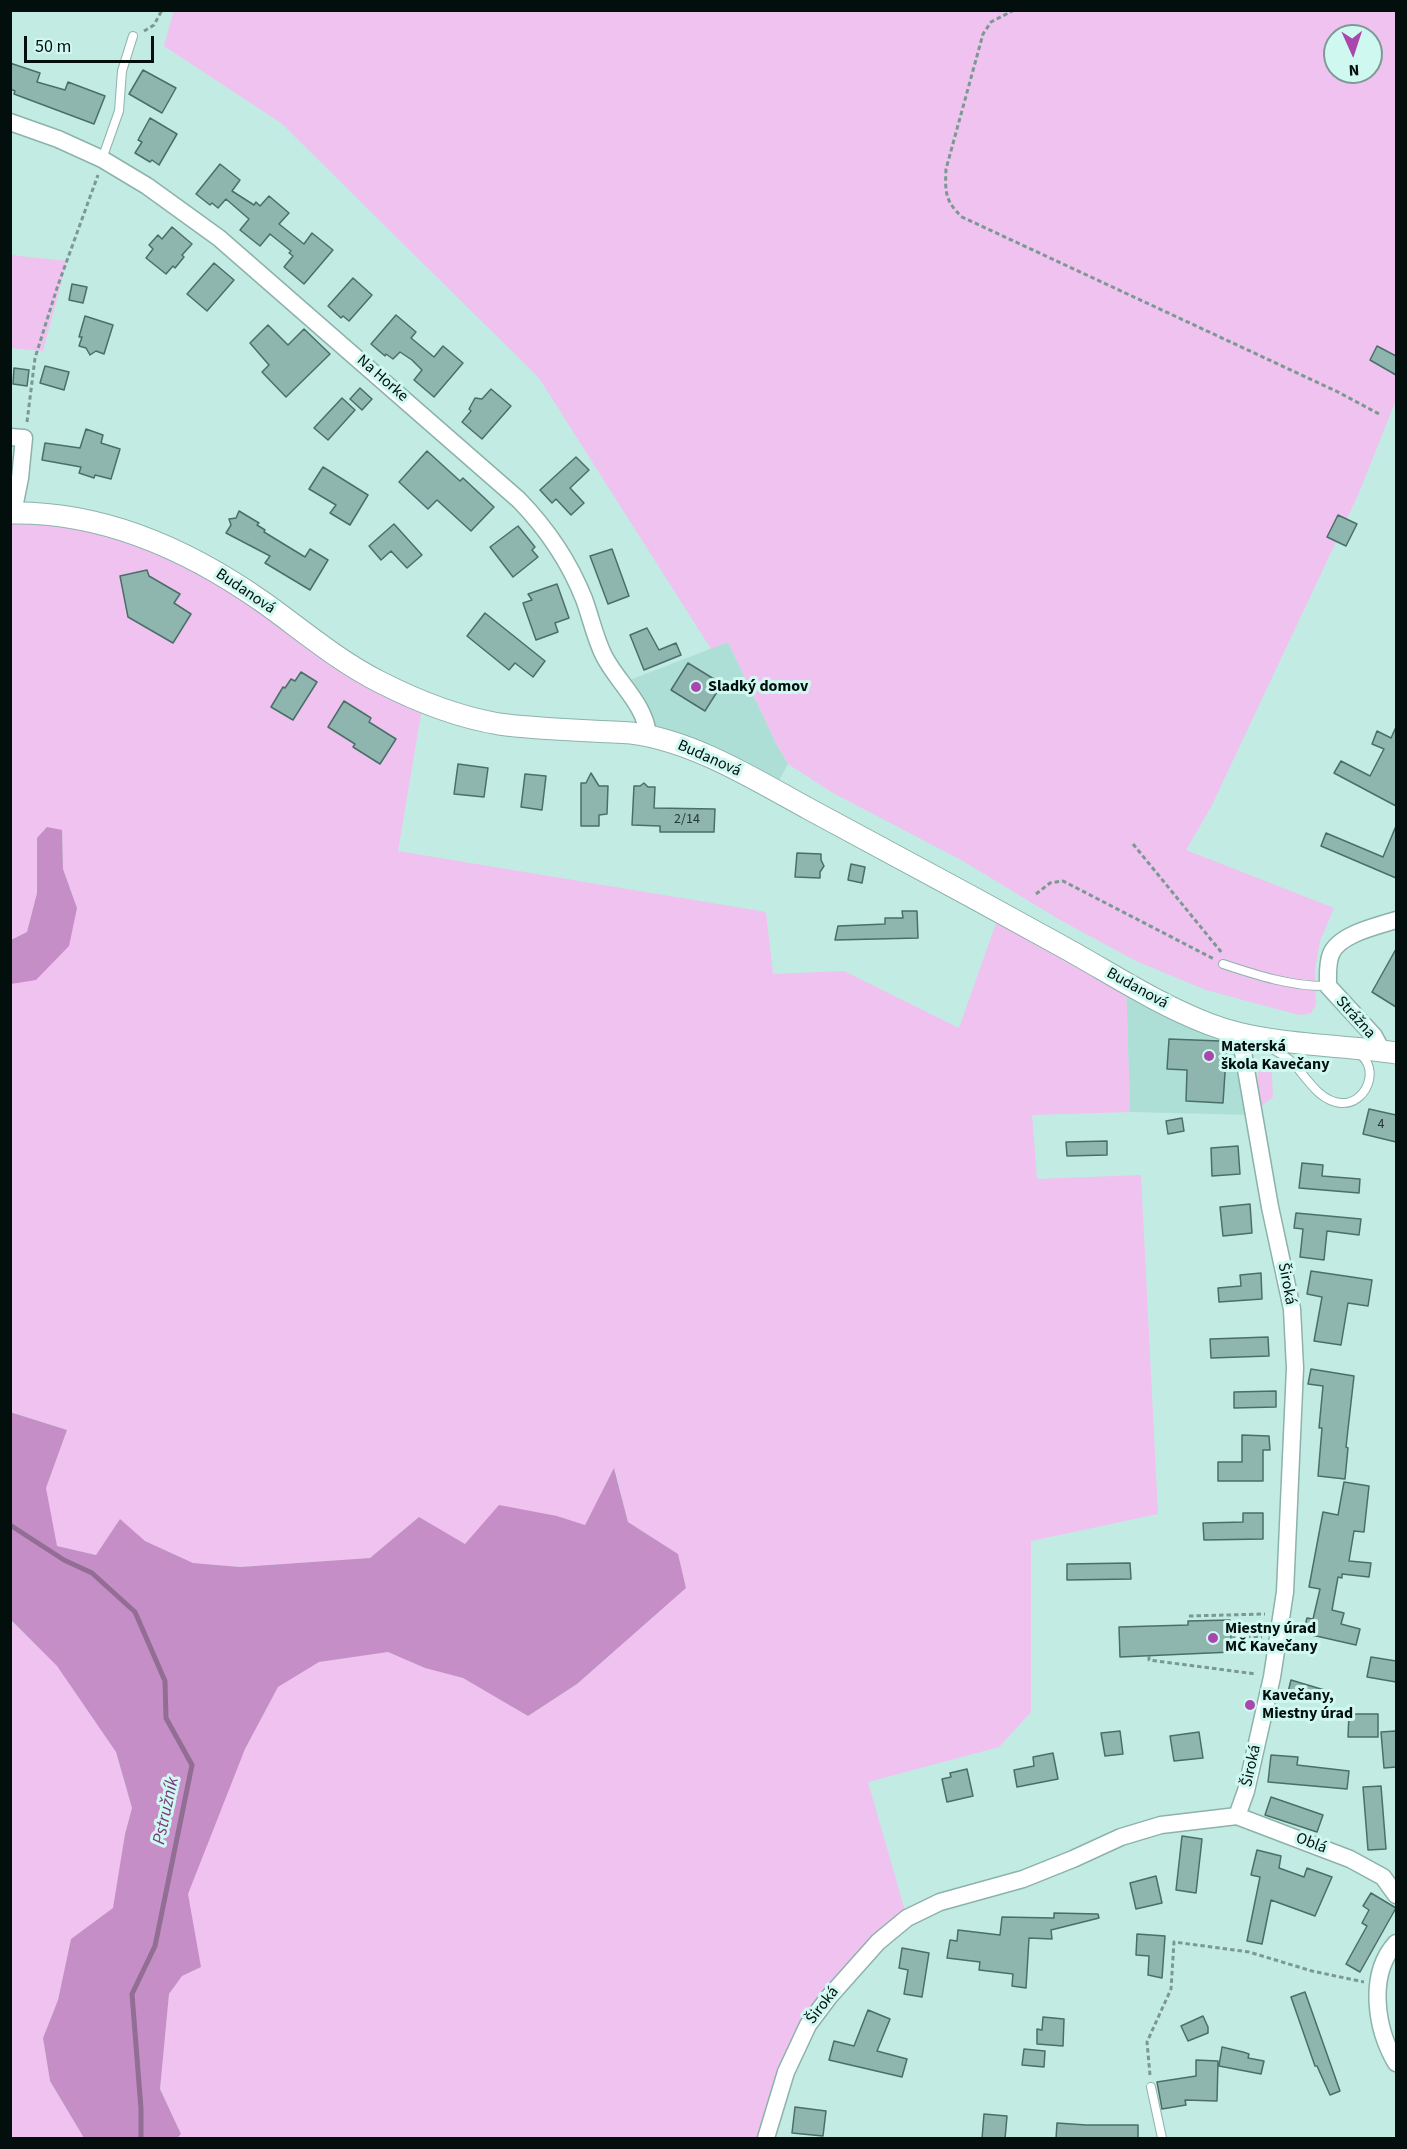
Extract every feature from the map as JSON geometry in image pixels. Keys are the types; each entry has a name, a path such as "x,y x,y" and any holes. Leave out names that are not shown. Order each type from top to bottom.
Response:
{"street":[{"name":"Na Horke","path":"10,122 58,139 102,159 147,186 219,238 498,480 540,521 568,564 585,602 604,655 642,712 647,724 648,735"},
{"path":"12,513 20,478 17,437"},
{"name":"Budanová","path":"12,513 62,514 94,521 172,549 207,566 262,601 335,654 378,681 423,702 469,718 500,724 648,735 687,748 723,764 1000,912 1163,1004 1209,1024 1240,1035 1348,1048 1392,1050"},
{"name":"Strážna","path":"1392,1050 1374,1036 1328,986 1329,960 1331,952 1338,944 1366,930 1396,920"},
{"name":"Široká","path":"766,2139 786,2072 808,2025 829,1997 878,1942 907,1918 940,1902 1023,1879 1121,1837 1161,1825 1237,1816 1246,1791 1272,1677 1285,1592 1295,1368 1292,1309 1270,1207 1240,1035"},
{"name":"Oblá","path":"1237,1816 1390,1874 1396,1895"},
{"path":"1396,1943 1381,1968 1377,1985 1380,2019 1386,2045 1396,2063"}],"lane":[{"path":"102,159 120,111 122,71 133,36"},
{"path":"1223,964 1316,987 1328,986"},
{"path":"1240,1035 1276,1051 1291,1061 1318,1092 1339,1103 1347,1103 1361,1095 1370,1077 1368,1062 1348,1048"},
{"path":"1151,2087 1162,2139"}],"path":[{"path":"133,36 154,25 162,10"},
{"path":"1014,10 991,22 983,34 946,169 945,191 951,207 962,217 1338,392 1381,415"},
{"path":"17,437 31,393 35,358 57,288 94,189 102,159"},
{"path":"1133,844 1234,968"},
{"path":"1036,894 1050,884 1064,881 1223,964"},
{"path":"1189,1616 1282,1614"},
{"path":"1231,1638 1279,1637"},
{"path":"1149,1656 1149,1660 1272,1677"},
{"path":"1151,2087 1148,2042 1171,1989 1174,1942 1249,1952 1312,1971 1377,1985"}],"shaded area":[{"path":"174,10 1396,11 1396,400 1358,495 1211,807 1186,850 1334,908 1320,941 1315,969 1316,1005 1311,1013 1299,1015 1206,990 1136,961 1060,920 963,861 833,793 788,764 728,642 711,649 539,378 281,123 164,46"},
{"path":"10,255 67,261 43,351 11,348"},
{"path":"11,513 118,527 423,702 398,851 766,912 773,974 844,971 959,1028 1000,912 1126,984 1130,1112 1032,1115 1037,1179 1141,1175 1158,1514 1031,1541 1031,1712 999,1747 868,1782 907,1918 808,2025 766,2138 177,2138 181,2134 160,2089 169,1994 182,1976 200,1967 187,1894 245,1749 278,1687 319,1662 388,1652 425,1668 463,1678 528,1716 577,1684 686,1588 678,1554 628,1522 615,1469 585,1525 557,1516 465,1545 419,1517 370,1558 240,1567 193,1563 145,1541 120,1520 96,1555 56,1546 46,1488 67,1430 11,1412 11,984 36,979 77,908 63,869 62,830 37,838 37,893 27,932 11,940"},
{"path":"728,642 788,764 774,790 648,735 622,683"},
{"path":"47,827 62,830 63,869 77,908 69,946 36,980 11,984 11,940 27,932 37,893 37,838"},
{"path":"1126,984 1240,1035 1254,1115 1130,1112"},
{"path":"1267,1056 1271,1059 1273,1097 1259,1108 1258,1073"},
{"path":"10,1412 67,1430 46,1488 57,1546 96,1555 120,1519 145,1541 193,1563 240,1567 370,1558 419,1517 465,1544 499,1505 557,1516 585,1525 614,1468 628,1522 678,1554 686,1588 577,1684 528,1716 463,1678 425,1668 388,1652 319,1662 278,1687 245,1749 188,1894 201,1967 182,1976 169,1994 160,2089 181,2134 177,2138 84,2138 50,2081 43,2038 58,2000 71,1939 113,1908 125,1834 132,1808 116,1752 57,1666 11,1620"},
{"path":"10,1620 57,1666 116,1752 132,1808 125,1834 114,1908 71,1939 58,2000 43,2038 50,2081 84,2138 11,2138"}],"building":[{"path":"10,63 40,73 37,82 65,90 68,82 105,96 94,124 14,94 15,91 10,89"},
{"path":"143,70 176,88 162,113 129,94"},
{"path":"150,118 177,134 159,165 135,153 142,142 138,140"},
{"path":"220,164 240,180 232,191 254,205 256,202 260,206 269,196 289,213 279,224 304,244 312,233 333,250 304,284 284,267 293,256 289,253 291,251 270,234 260,246 240,230 249,219 226,199 218,208 196,194"},
{"path":"172,227 192,244 182,255 184,257 175,268 173,266 166,274 146,258 153,249 149,245 158,235 162,239"},
{"path":"214,263 234,280 207,311 187,294"},
{"path":"353,278 372,295 349,321 343,316 341,318 328,306"},
{"path":"72,284 87,287 83,303 69,300"},
{"path":"396,315 416,332 411,338 434,357 443,346 463,363 434,397 414,380 422,370 412,360 400,352 393,359 386,354 385,356 371,344"},
{"path":"85,316 113,325 104,354 96,351 90,355 86,348 79,346"},
{"path":"268,325 288,345 304,329 330,354 286,397 262,372 269,365 250,343"},
{"path":"1377,346 1396,356 1396,375 1370,360"},
{"path":"45,366 69,372 64,390 40,383"},
{"path":"14,368 29,370 27,386 13,384"},
{"path":"360,388 372,399 362,410 350,399"},
{"path":"491,389 511,406 482,439 462,422 471,411 469,409 475,398 482,399"},
{"path":"342,398 355,410 328,440 314,428"},
{"path":"86,429 103,435 101,443 120,449 111,479 95,475 94,478 79,473 81,467 42,460 45,443 80,448"},
{"path":"427,451 460,481 463,478 494,507 471,531 437,500 428,509 399,482"},
{"path":"576,457 589,470 570,488 584,503 571,515 556,499 552,503 540,490"},
{"path":"323,467 368,495 350,525 330,513 336,505 309,489"},
{"path":"239,511 259,523 257,525 265,530 264,532 305,557 310,549 328,560 310,590 265,563 270,556 226,533 231,525 229,519 236,518"},
{"path":"1338,515 1357,524 1346,546 1327,537"},
{"path":"394,524 422,555 407,568 391,551 381,560 369,546"},
{"path":"518,526 535,547 532,550 538,557 513,577 490,547"},
{"path":"612,549 629,596 608,604 590,556"},
{"path":"147,570 149,576 180,594 174,603 191,614 173,643 128,617 120,576"},
{"path":"557,584 569,618 555,623 558,632 536,640 523,603 532,600 528,594"},
{"path":"485,613 545,661 533,677 515,663 509,670 467,636"},
{"path":"647,628 659,650 676,643 681,655 644,670 630,635"},
{"name":"Sladký domov","path":"688,663 722,684 705,711 671,690"},
{"path":"301,672 317,682 293,720 271,707 283,687 285,688 291,679 295,681"},
{"path":"344,701 371,718 369,722 396,739 380,764 353,747 355,744 328,727"},
{"path":"1396,727 1396,806 1334,773 1341,761 1370,776 1384,749 1372,744 1377,731 1391,738"},
{"path":"458,764 488,768 484,797 454,794"},
{"path":"591,773 599,786 608,786 607,814 599,815 599,826 581,826 581,783 586,783"},
{"path":"525,774 546,776 542,810 521,807"},
{"path":"644,783 648,787 655,787 654,808 715,809 714,832 660,832 660,826 632,825 634,786"},
{"path":"1396,826 1396,878 1321,846 1326,833 1383,857"},
{"path":"797,853 821,854 824,866 820,872 820,878 795,877"},
{"path":"851,864 865,867 862,883 848,880"},
{"path":"902,911 917,911 918,938 835,940 838,926 885,924 885,918 903,918"},
{"path":"1396,949 1396,1007 1372,992"},
{"path":"1169,1039 1227,1043 1223,1103 1186,1101 1187,1070 1167,1069"},
{"path":"1369,1109 1396,1115 1396,1142 1363,1134"},
{"path":"1182,1118 1184,1131 1168,1134 1166,1121"},
{"path":"1107,1141 1107,1155 1067,1156 1066,1142"},
{"path":"1238,1146 1240,1174 1212,1176 1211,1148"},
{"path":"1302,1163 1323,1165 1322,1176 1360,1179 1359,1193 1299,1188"},
{"path":"1250,1204 1252,1233 1223,1236 1220,1207"},
{"path":"1296,1213 1361,1219 1359,1235 1327,1231 1324,1260 1300,1257 1303,1229 1294,1228"},
{"path":"1311,1271 1372,1280 1368,1306 1348,1303 1341,1345 1314,1341 1322,1297 1307,1294"},
{"path":"1261,1273 1262,1299 1219,1302 1218,1288 1241,1286 1240,1275"},
{"path":"1268,1337 1269,1356 1211,1358 1210,1339"},
{"path":"1311,1369 1354,1376 1345,1479 1318,1476 1323,1386 1308,1384"},
{"path":"1276,1391 1276,1407 1234,1408 1234,1392"},
{"path":"1242,1435 1269,1436 1270,1450 1263,1450 1263,1481 1218,1481 1218,1462 1242,1462"},
{"path":"1344,1482 1369,1486 1364,1532 1354,1531 1349,1561 1371,1563 1369,1577 1342,1574 1342,1578 1338,1577 1332,1610 1344,1613 1341,1624 1360,1629 1356,1645 1303,1633 1307,1618 1313,1619 1320,1589 1309,1587 1323,1512 1338,1515"},
{"path":"1243,1513 1263,1513 1263,1539 1204,1540 1203,1523 1243,1522"},
{"path":"1130,1563 1131,1579 1067,1580 1067,1564"},
{"path":"1230,1620 1232,1652 1120,1657 1119,1627 1188,1625 1188,1621"},
{"path":"1371,1657 1396,1661 1396,1682 1367,1677"},
{"path":"1291,1680 1331,1692 1328,1705 1288,1692"},
{"path":"1349,1714 1378,1714 1378,1737 1348,1737"},
{"path":"1120,1731 1123,1754 1105,1756 1101,1733"},
{"path":"1396,1731 1396,1767 1384,1768 1381,1732"},
{"path":"1199,1732 1203,1758 1174,1761 1170,1736"},
{"path":"1053,1753 1058,1779 1017,1787 1014,1770 1034,1766 1033,1757"},
{"path":"1271,1755 1298,1757 1297,1765 1349,1771 1347,1789 1268,1782"},
{"path":"967,1769 973,1796 947,1802 942,1779 951,1777 950,1773"},
{"path":"1381,1786 1386,1849 1368,1850 1363,1787"},
{"path":"1271,1797 1323,1815 1317,1832 1265,1815"},
{"path":"1182,1836 1202,1839 1196,1893 1176,1890"},
{"path":"1257,1850 1281,1856 1279,1868 1304,1877 1307,1868 1332,1877 1315,1916 1271,1900 1262,1944 1247,1941 1260,1877 1251,1875"},
{"path":"1156,1876 1162,1903 1136,1909 1130,1883"},
{"path":"1371,1893 1396,1908 1360,1972 1346,1964 1367,1926 1362,1923 1369,1910 1363,1906"},
{"path":"1054,1913 1098,1914 1099,1918 1051,1930 1052,1939 1029,1938 1026,1988 1012,1986 1013,1974 979,1970 980,1962 947,1958 950,1940 957,1941 958,1930 1000,1935 1002,1917 1054,1918"},
{"path":"1137,1934 1165,1936 1162,1978 1148,1975 1149,1956 1136,1955"},
{"path":"902,1948 929,1953 922,1997 904,1994 908,1970 899,1968"},
{"path":"1305,1992 1340,2091 1330,2095 1315,2066 1291,1997"},
{"path":"868,2010 890,2019 877,2051 907,2059 902,2077 829,2060 834,2041 854,2046"},
{"path":"1203,2016 1208,2033 1188,2041 1181,2026"},
{"path":"1043,2017 1064,2019 1063,2046 1037,2044 1037,2029 1042,2030"},
{"path":"1222,2047 1249,2054 1248,2058 1264,2061 1261,2074 1219,2066"},
{"path":"1024,2049 1045,2051 1044,2067 1022,2065"},
{"path":"1196,2060 1218,2061 1217,2101 1185,2100 1186,2105 1162,2109 1157,2082 1196,2076"},
{"path":"795,2107 826,2111 823,2136 792,2133"},
{"path":"984,2114 1007,2116 1005,2139 982,2139"},
{"path":"1057,2123 1138,2125 1138,2139 1056,2139"}],"waterway":[{"name":"Pstružník","path":"10,1525 64,1560 92,1573 135,1612 165,1681 166,1718 192,1765 155,1946 132,1994 141,2109 141,2138"}],"place":[{"name":"Sladký domov","path":"696,687"},
{"name":"Materská škola Kavečany","path":"1209,1056"},
{"name":"Miestny úrad MČ Kavečany","path":"1213,1638"},
{"name":"Kavečany, Miestny úrad","path":"1250,1705"}]}
